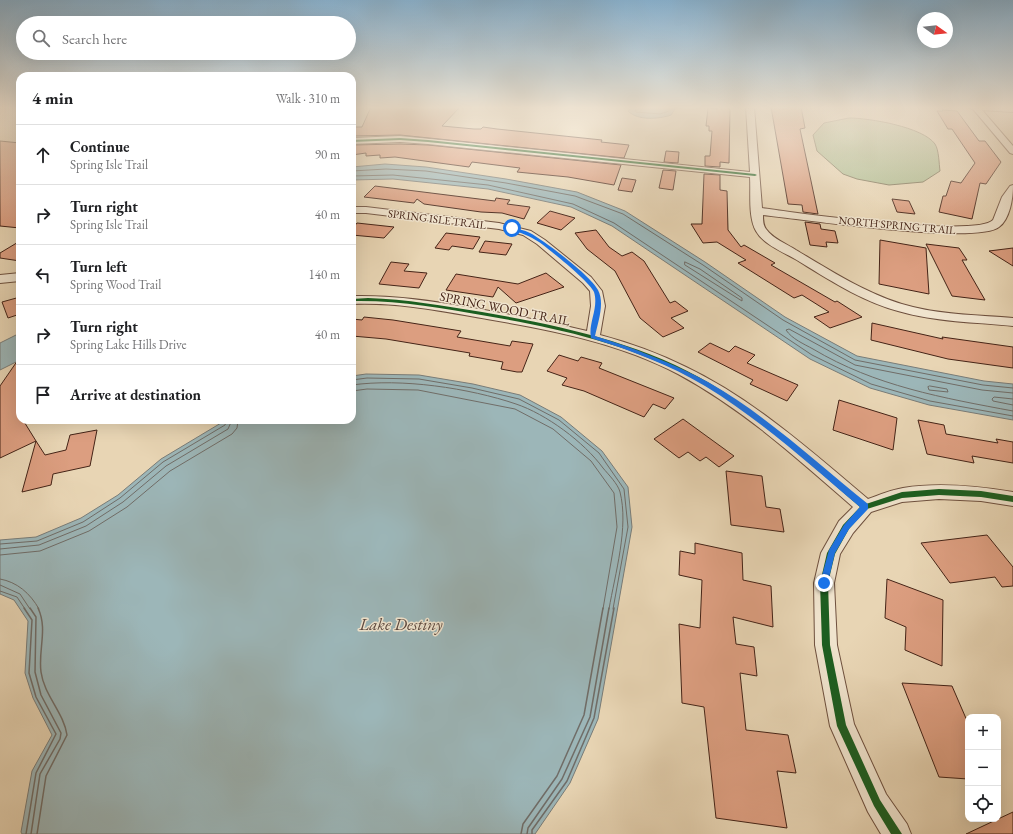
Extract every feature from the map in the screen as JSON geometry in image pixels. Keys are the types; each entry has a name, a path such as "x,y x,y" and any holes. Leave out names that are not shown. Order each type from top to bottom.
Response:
{"street":[{"path":"475,146 755,175"},
{"path":"753,146 758,224 762,232 773,241 858,290 903,308 930,314 1013,322"},
{"name":"NORTH SPRING TRAIL","path":"757,211 882,225 958,231 978,231 994,227 1000,218 1008,194 1013,188"},
{"name":"SPRING ISLE TRAIL","path":"356,210 499,226 527,233 541,242 581,275 596,291 598,306 592,337"},
{"path":"0,280 16,278"},
{"name":"SPRING WOOD TRAIL","path":"356,300 412,302 535,322 628,348 664,363 707,384 758,418 865,506"},
{"path":"897,834 877,803 842,726 826,645 824,583 831,553 846,527 865,506 902,495 939,492 981,494 1013,499"}],"green space":[{"path":"816,146 936,146 940,171 923,182 889,185 857,179 843,174 817,151"}],"water":[{"path":"385,164 426,167 506,179 577,192 625,211 705,262 785,317 857,356 984,381 1013,384 1013,420 929,405 870,388 810,359 612,226 571,207 488,189 393,179 356,180 356,167"},
{"path":"16,335 16,362 0,370 0,343"},
{"name":"Lake Destiny","path":"366,374 419,375 473,384 520,395 561,417 602,451 628,487 632,527 598,719 570,783 535,834 22,834 21,832 32,771 52,735 33,698 25,673 28,621 14,600 0,594 0,540 36,537 81,518 118,495 161,459 219,424 356,424 356,375"}],"building":[{"path":"0,146 16,146 16,228 0,226"},
{"path":"356,146 437,146 621,165 614,185 568,177 517,172 520,168 472,162 469,167 395,157 380,158 380,155 366,156 366,153 356,154"},
{"path":"506,146 629,146 624,158"},
{"path":"711,146 729,146 729,163 720,162 720,167 705,166 705,156 710,156"},
{"path":"778,146 804,146 818,214 803,212 802,205 788,204"},
{"path":"963,146 989,146 1001,162 986,184 980,183 972,219 939,212 943,196 946,196 951,181 961,183 975,163"},
{"path":"666,151 679,152 678,163 664,162"},
{"path":"663,170 676,171 673,190 659,188"},
{"path":"704,174 720,175 720,190 727,191 728,230 741,247 744,245 775,263 771,265 835,302 837,301 862,317 830,328 814,317 829,312 802,295 794,298 738,263 746,260 717,242 703,243 691,224 702,224"},
{"path":"622,178 636,180 632,192 618,190"},
{"path":"375,186 495,201 496,198 510,200 507,204 530,207 524,219 502,213 481,212 424,204 417,199 414,203 364,197"},
{"path":"892,199 909,201 915,214 897,212"},
{"path":"550,211 575,218 561,230 537,223"},
{"path":"805,222 820,224 821,229 835,231 838,243 826,242 827,247 810,245"},
{"path":"357,223 394,227 384,238 356,235"},
{"path":"596,230 609,247 622,256 632,252 644,261 670,303 675,301 688,311 671,318 684,328 663,337 640,318 615,271 587,249 575,233"},
{"path":"446,233 480,237 473,249 452,246 449,250 435,248"},
{"path":"880,240 926,248 929,294 879,284"},
{"path":"485,241 512,244 506,255 479,252"},
{"path":"16,243 16,260 0,258 0,253"},
{"path":"926,244 959,248 967,260 962,260 985,300 952,296"},
{"path":"1013,248 1013,266 989,251"},
{"path":"391,262 409,264 404,271 427,273 419,288 379,284"},
{"path":"546,273 564,287 516,303 498,287 493,297 446,290 456,274 518,284"},
{"path":"16,298 16,315 8,318 2,302"},
{"path":"364,317 393,320 461,331 457,337 510,346 512,341 533,344 522,372 517,372 501,369 503,362 469,356 470,353 386,339 356,336 356,319 362,320"},
{"path":"872,323 943,339 942,337 1013,347 1013,368 948,359 871,340"},
{"path":"710,343 729,352 735,346 755,355 747,363 798,385 787,401 750,384 753,380 698,352"},
{"path":"559,355 578,361 581,357 602,363 599,368 674,398 665,409 653,404 644,417 584,391 562,385 567,378 547,371"},
{"path":"16,363 16,424 25,424 36,441 0,458 0,386"},
{"path":"839,400 897,418 893,450 833,430"},
{"path":"683,419 734,456 719,467 706,457 700,461 688,452 679,458 654,439"},
{"path":"918,420 944,425 946,434 998,443 996,439 1013,442 1013,463 972,456 974,463 927,454"},
{"path":"97,430 90,466 53,474 51,485 22,492 36,441 45,455 66,450 70,435"},
{"path":"726,471 762,476 766,507 780,509 784,532 731,525"},
{"path":"987,535 1013,567 1013,586 1002,587 995,577 950,583 921,543"},
{"path":"695,543 742,553 743,580 771,586 773,627 733,617 736,644 754,647 757,676 740,673 746,730 788,735 796,773 777,771 787,828 716,818 704,707 682,703 679,624 700,628 702,580 679,575 680,551 695,554"},
{"path":"887,579 943,600 942,666 905,650 906,627 885,618"},
{"path":"902,683 952,686 965,716 965,779 939,777"},
{"path":"1013,812 1013,834 966,834 992,822 1001,822 1001,818"}],"cycle path":[{"path":"475,146 755,175"},
{"path":"356,300 400,301 508,318 567,330 597,338 654,358 682,370 729,398 749,412 865,507"},
{"path":"897,834 877,803 842,726 826,645 824,583 831,553 846,527 865,507 902,495 939,492 981,494 1013,499"}],"route":[{"path":"512,228 527,233 541,242 587,280 596,291 598,306 592,337 628,348 664,363 707,384 758,418 865,506 846,527 831,553 824,583"}]}
